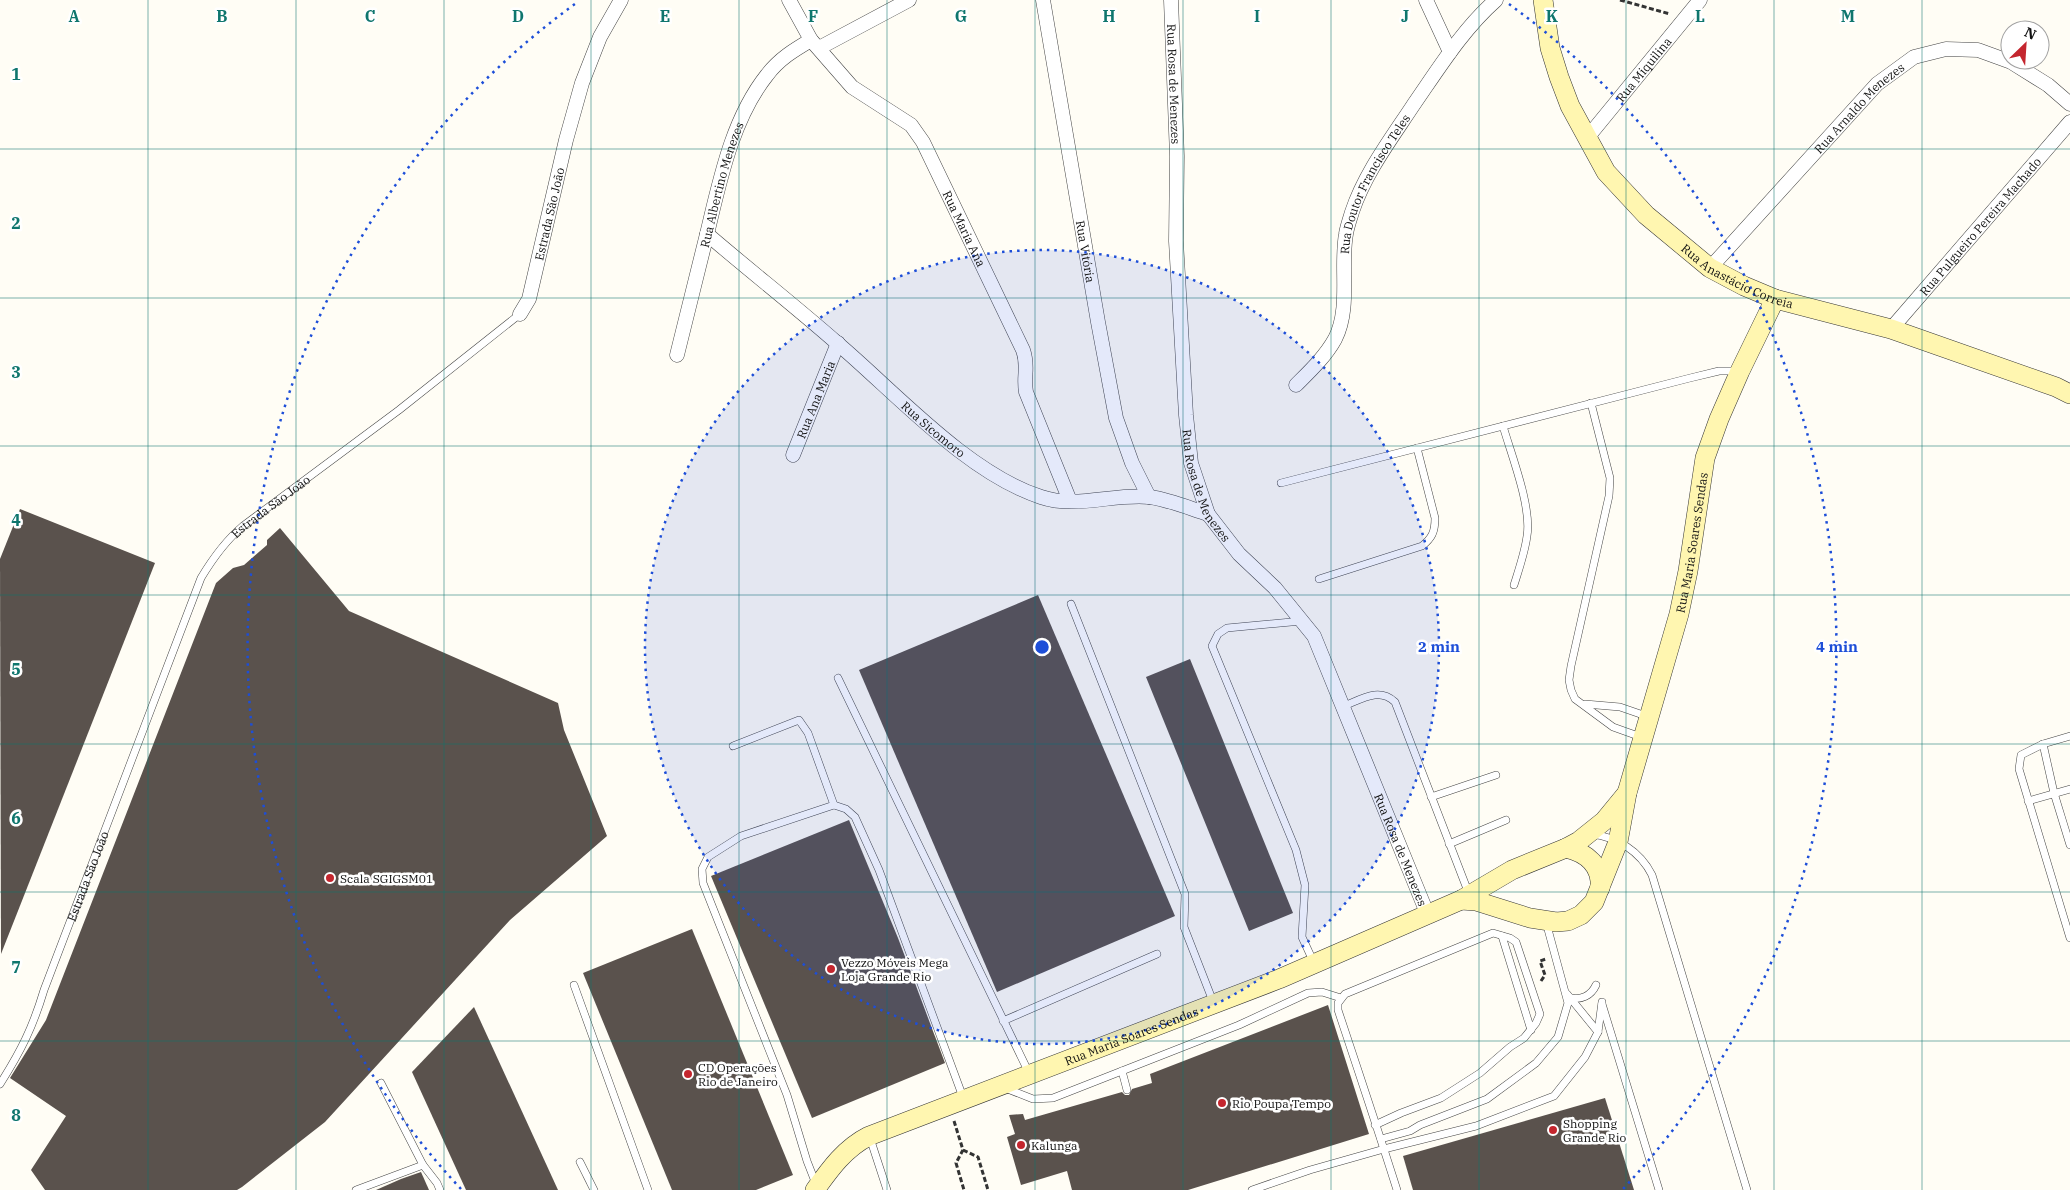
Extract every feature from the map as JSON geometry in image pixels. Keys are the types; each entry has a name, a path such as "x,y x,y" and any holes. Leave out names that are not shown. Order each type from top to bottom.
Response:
{"main road":[{"name":"Rua Anastácio Correia","path":"1543,0 1550,48 1559,77 1570,106 1606,172 1646,216 1710,268 1744,286 1775,299 1891,329 2065,387"},
{"name":"Rua Maria Soares Sendas","path":"1465,897 1522,915 1546,921 1561,922 1581,915 1594,902 1618,842 1627,794 1679,614 1688,570 1705,458 1719,418 1775,299"},
{"name":"Rua Maria Soares Sendas","path":"817,1189 844,1153 869,1136 1214,1004 1465,897 1512,870 1566,848 1604,821 1627,794"},
{"path":"1566,848 1581,852 1594,863 1600,875 1600,889"},
{"path":"1512,870 1505,884 1505,895 1510,905 1522,915"}],"street":[{"name":"Estrada São João","path":"520,314 529,299 566,140 582,83 600,37 621,0"},
{"name":"Rua Maria Ana","path":"789,0 815,44 852,87 911,125 923,142 1023,350 1027,370 1026,392 1070,501"},
{"name":"Rua Albertino Menezes","path":"677,355 720,178 740,122 753,96 767,75 788,53 815,44 910,0"},
{"name":"Rua Vitória","path":"1044,0 1116,418 1132,463 1149,497"},
{"name":"Rua Rosa de Menezes","path":"1171,0 1177,156 1176,241 1186,415 1191,463 1208,514 1239,554 1275,588 1314,636 1427,913"},
{"path":"1426,0 1450,52"},
{"name":"Rua Doutor Francisco Teles","path":"1296,386 1320,361 1335,338 1341,320 1346,235 1364,183 1384,148 1450,52 1485,9 1496,0"},
{"name":"Rua Miquilina","path":"1587,138 1700,0"},
{"name":"Rua Arnaldo Menezes","path":"1710,268 1877,84 1914,57 1946,49 1978,50 2011,62 2048,85 2070,104"},
{"name":"Rua Pulgueiro Pereira Machado","path":"1891,329 2070,122"},
{"name":"Rua Sicomoro","path":"707,234 838,343 903,402 969,457 1008,483 1042,498 1070,501 1149,497 1208,514"},
{"name":"Rua Ana Maria","path":"792,455 838,343"}],"lane":[{"name":"Estrada São João","path":"0,1084 20,1052 35,1022 44,990 201,578 215,555 229,538 243,526 399,410 520,314"},
{"path":"1281,483 1719,371 1740,371"},
{"path":"1591,403 1610,478 1610,487 1606,517 1569,680 1575,699 1585,704 1613,727 1644,738"},
{"path":"1503,426 1522,491 1528,523 1528,535 1514,585"},
{"path":"1319,579 1422,546 1431,539 1435,529 1435,518 1417,448"},
{"path":"1071,604 1185,894 1184,927 1187,939 1214,1004"},
{"path":"1302,621 1227,628 1218,634 1212,646 1296,850 1305,885 1302,937 1314,963"},
{"path":"838,678 1030,1076"},
{"path":"1344,706 1374,694 1388,696 1395,702 1449,844 1465,897"},
{"path":"1585,704 1620,707 1650,718"},
{"path":"733,746 799,720 808,733 834,805"},
{"path":"2070,736 2043,744 2020,755 2018,769 2070,938"},
{"path":"2043,744 2054,793 2070,845"},
{"path":"1431,798 1496,775"},
{"path":"2028,801 2070,789"},
{"path":"817,1189 787,1095 703,883 702,869 708,857 740,836 834,805 846,809 855,817 879,870 957,1103"},
{"path":"1449,844 1506,820"},
{"path":"1588,834 1604,836 1618,842 1640,857 1652,875 1748,1190"},
{"path":"1381,1140 1410,1131 1487,1099 1536,1063 1558,1037 1568,1003 1568,996 1546,921"},
{"path":"1375,1125 1441,1098 1480,1073 1531,1030 1540,1014 1516,942 1493,933 1345,994 1338,1003 1338,1010 1375,1125 1397,1190"},
{"path":"1502,936 1531,1030"},
{"path":"1004,1021 1157,954"},
{"path":"574,985 648,1190"},
{"path":"1568,996 1579,999 1593,992 1596,985"},
{"path":"1000,1087 1033,1098 1052,1098 1239,1025 1308,993 1322,992 1341,998"},
{"path":"1568,996 1598,1032"},
{"path":"1252,1190 1310,1170 1476,1126 1554,1096 1586,1057 1598,1032 1602,1002 1659,1190"},
{"path":"1122,1071 1127,1090"},
{"path":"381,1083 423,1165 440,1190"},
{"path":"869,1136 887,1190"},
{"path":"580,1162 594,1190"},
{"path":"356,1190 423,1165"}],"path":[{"path":"1620,0 1685,18"},
{"path":"1532,987 1542,980 1545,975 1540,961 1556,957"},
{"path":"957,1103 963,1150 956,1163 964,1190"},
{"path":"963,1150 978,1157 988,1190"}],"building":[{"path":"20,509 155,563 1,954 0,559"},
{"name":"Scala SGIGSM01","path":"280,528 349,611 558,703 564,730 607,836 510,920 325,1122 242,1187 237,1190 45,1190 31,1170 66,1116 10,1078 46,1020 216,583 233,568 244,565 267,545 267,540"},
{"path":"1038,595 1175,916 997,992 859,670"},
{"path":"1190,659 1293,913 1249,931 1146,677"},
{"name":"Vezzo Móveis Mega Loja Grande Rio","path":"849,820 898,938 945,1063 812,1118 711,876"},
{"name":"CD Operações Rio de Janeiro","path":"692,929 793,1175 756,1190 672,1190 583,973"},
{"name":"Rio Poupa Tempo","path":"1328,1005 1369,1134 1188,1190 1072,1190 1067,1171 1021,1185 1007,1137 1015,1134 1009,1115 1023,1114 1025,1120 1122,1092 1125,1095 1129,1095 1132,1089 1152,1083 1150,1074"},
{"path":"474,1007 558,1190 466,1190 412,1072"},
{"name":"Shopping Grande Rio","path":"1605,1098 1634,1190 1413,1190 1403,1156"},
{"path":"421,1172 429,1190 376,1190 401,1179"}],"place":[{"name":"Scala SGIGSM01","path":"330,878"},
{"name":"Vezzo Móveis Mega Loja Grande Rio","path":"831,969"},
{"name":"CD Operações Rio de Janeiro","path":"688,1074"},
{"name":"Rio Poupa Tempo","path":"1222,1103"},
{"name":"Shopping Grande Rio","path":"1553,1130"},
{"name":"Kalunga","path":"1021,1145"}]}
